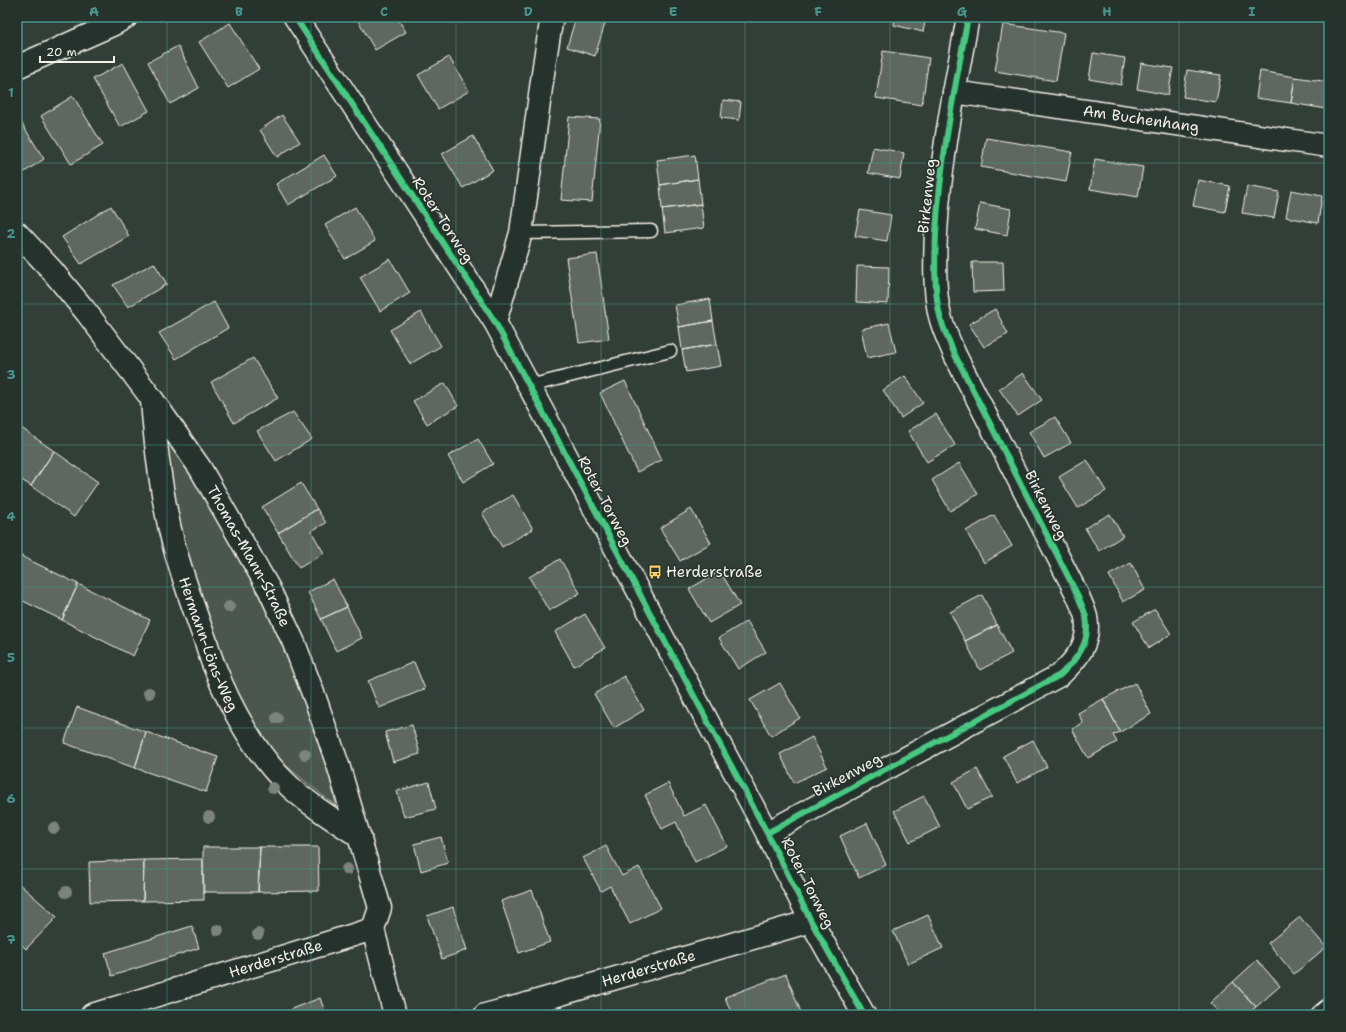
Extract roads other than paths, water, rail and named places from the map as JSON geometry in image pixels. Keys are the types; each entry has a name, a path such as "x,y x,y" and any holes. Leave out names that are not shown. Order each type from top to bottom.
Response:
{"street":[{"path":"17,67 114,24 126,17"},
{"name":"Roter Torweg","path":"295,17 495,322 767,833 811,920 864,1015"},
{"path":"495,322 521,233 552,17"},
{"name":"Birkenweg","path":"767,833 1060,674 1079,655 1084,644 1087,629 1086,616 1077,594 955,355 939,312 935,260 941,176 954,92 968,17"},
{"name":"Am Buchenhang","path":"954,92 1329,146"},
{"name":"Thomas-Mann-Straße","path":"17,233 50,268 87,313 152,399 200,468 269,590 294,643 339,768 380,908 373,928"},
{"name":"Hermann-Löns-Weg","path":"152,399 163,496 176,552 187,590 214,667 224,690 243,725 262,755 286,783 313,806 360,837"},
{"name":"Herderstraße","path":"486,1015 529,1010 811,920"},
{"path":"373,928 395,1015"},
{"name":"Herderstraße","path":"92,1015 373,928"},
{"path":"1323,1015 1329,1010"}],"lane":[{"path":"521,233 651,231"},
{"path":"529,386 670,350"}],"place":[{"name":"Herderstraße","path":"655,572"}]}
